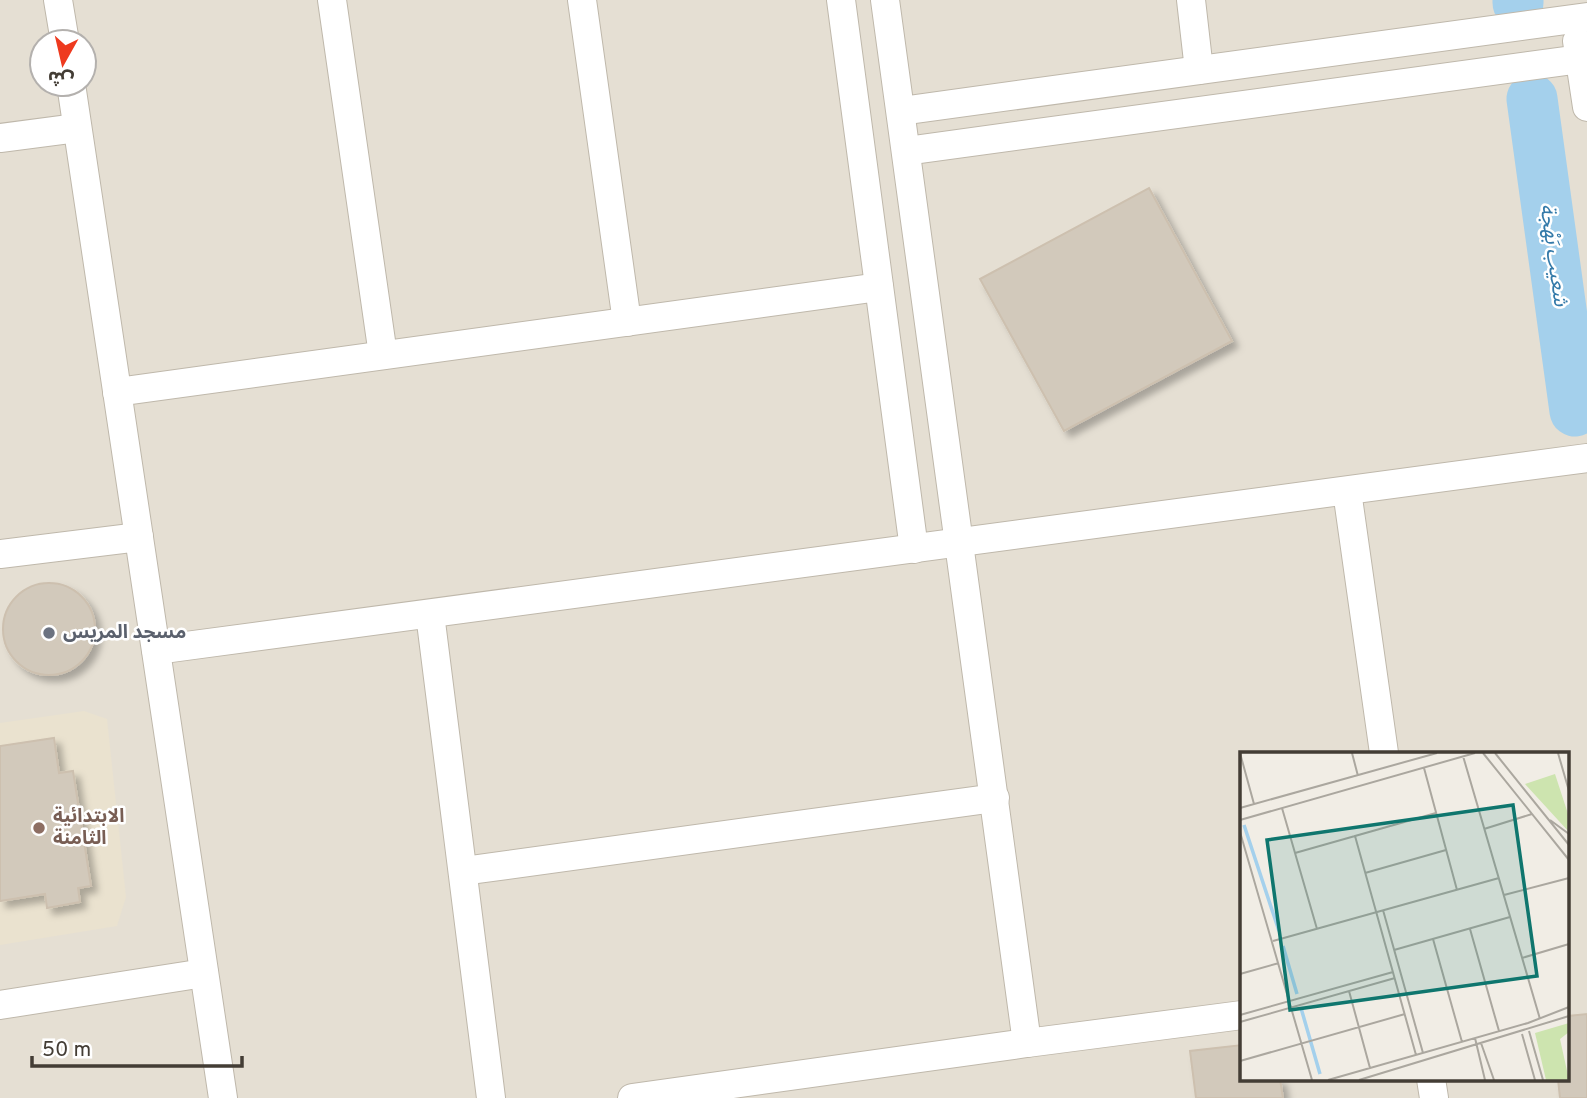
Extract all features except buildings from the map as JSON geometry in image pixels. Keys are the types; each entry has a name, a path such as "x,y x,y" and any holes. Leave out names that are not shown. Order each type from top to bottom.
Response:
{"street":[{"path":"58,0 63,28"},
{"path":"332,0 383,355"},
{"path":"582,0 627,322"},
{"path":"841,0 914,549"},
{"path":"885,0 996,798 1027,1043"},
{"path":"1191,0 1199,70"},
{"path":"901,111 1199,70 1578,12 1587,107"},
{"path":"906,151 1583,58"},
{"path":"73,98 223,1098"},
{"path":"0,138 78,128"},
{"path":"117,392 879,287"},
{"path":"156,650 1587,458"},
{"path":"1347,491 1384,752"},
{"path":"0,554 139,537"},
{"path":"430,614 491,1098"},
{"path":"463,871 996,798"},
{"path":"0,1005 204,973"},
{"path":"632,1098 1240,1015"},
{"path":"1431,1080 1434,1098"}],"shaded area":[{"path":"0,0 1587,0 1587,1098 0,1098"},
{"path":"84,711 107,719 126,897 117,926 0,945 0,723"}],"waterway":[{"name":"شعيب بَهْجة","path":"1532,99 1575,411"}],"place":[{"name":"مسجد المريس","path":"49,633"},
{"name":"الابتدائية الثامنة","path":"39,828"}]}
